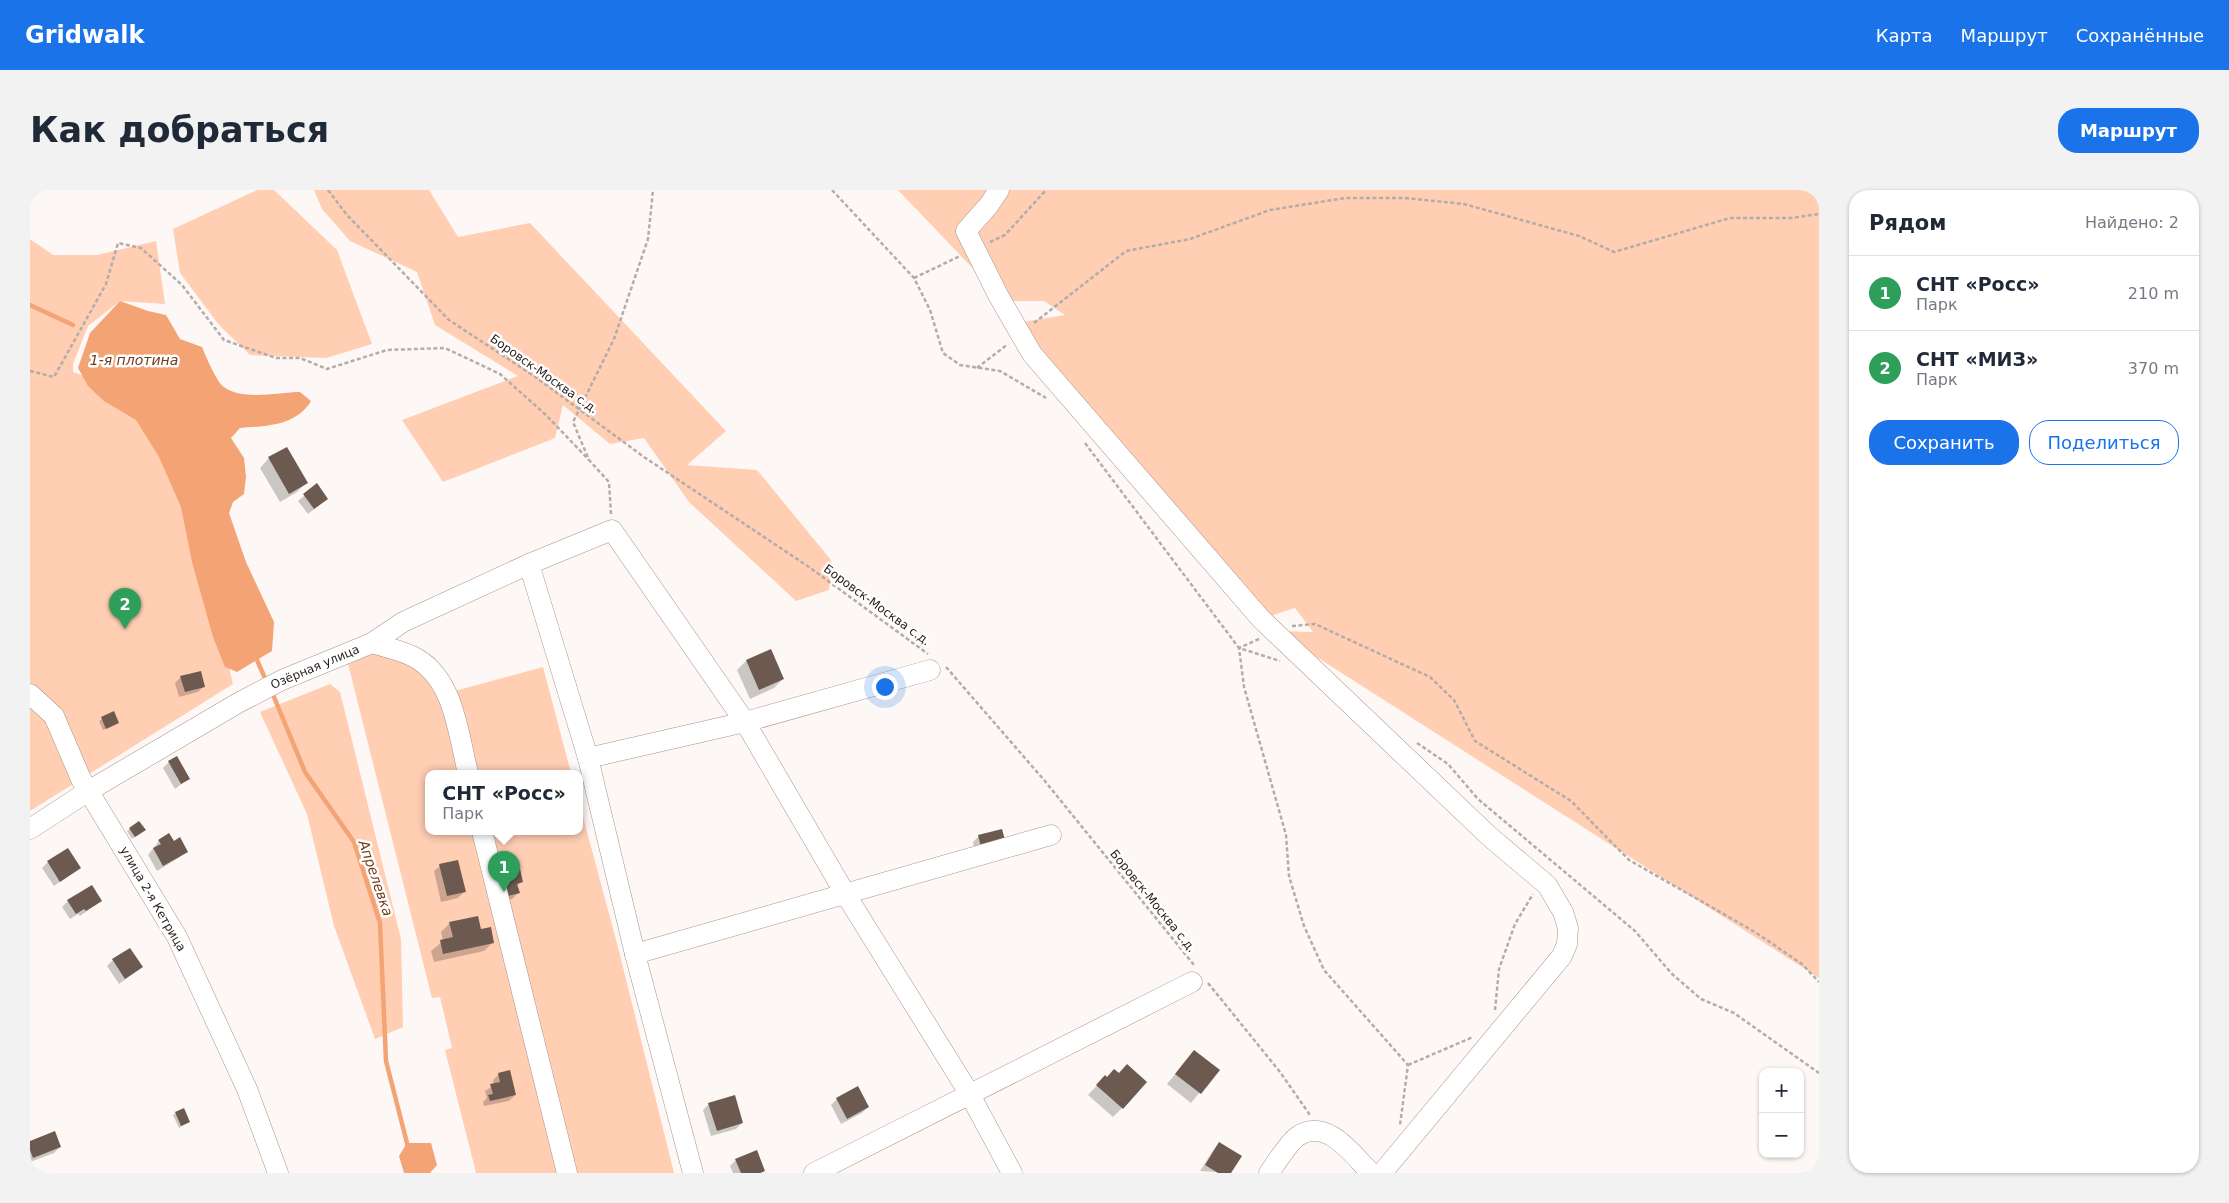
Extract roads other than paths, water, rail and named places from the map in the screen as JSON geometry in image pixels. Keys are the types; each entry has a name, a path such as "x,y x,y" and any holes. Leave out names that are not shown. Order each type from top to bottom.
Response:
{"street":[{"path":"999,190 966,231 1032,354 1262,619 1490,837 1547,885 1563,912 1568,928 1567,944 1562,956 1382,1173"},
{"name":"Озёрная улица","path":"30,829 90,790 238,703 282,680 372,643 403,622 529,564 612,530 744,722"},
{"path":"529,564 588,758 635,954 693,1173"},
{"path":"372,643 413,657 436,674 449,700 467,770"},
{"path":"588,758 744,722 936,665"},
{"name":"улица 2-я Кетрица","path":"30,694 54,716 81,779 90,790 177,937 247,1089 278,1173"},
{"path":"744,722 846,895 969,1093 1012,1173"},
{"path":"483,835 567,1173"},
{"path":"635,954 1051,835"},
{"path":"814,1173 1198,976"},
{"path":"1269,1173 1298,1136 1318,1131 1331,1134 1371,1173"}],"water":[{"name":"1-я плотина","path":"120,301 166,315 180,339 202,347 216,378 226,388 235,392 257,395 300,392 311,401 305,409 289,420 270,425 240,428 231,438 244,458 246,477 244,494 233,502 229,513 246,562 274,622 272,651 237,672 225,667 213,637 192,562 181,507 159,457 136,420 104,401 88,386 78,368 90,333"},
{"path":"407,1143 431,1143 437,1165 430,1173 404,1173 399,1156"}],"waterway":[{"name":"Апрелевка","path":"30,305 73,325"},
{"path":"257,660 264,676"},
{"name":"Апрелевка","path":"274,697 305,772 354,842 380,923 386,1061 408,1147"}],"place":[{"name":"СНТ «МИЗ»","path":"125,629"},
{"name":"СНТ «Росс»","path":"504,892"}]}
